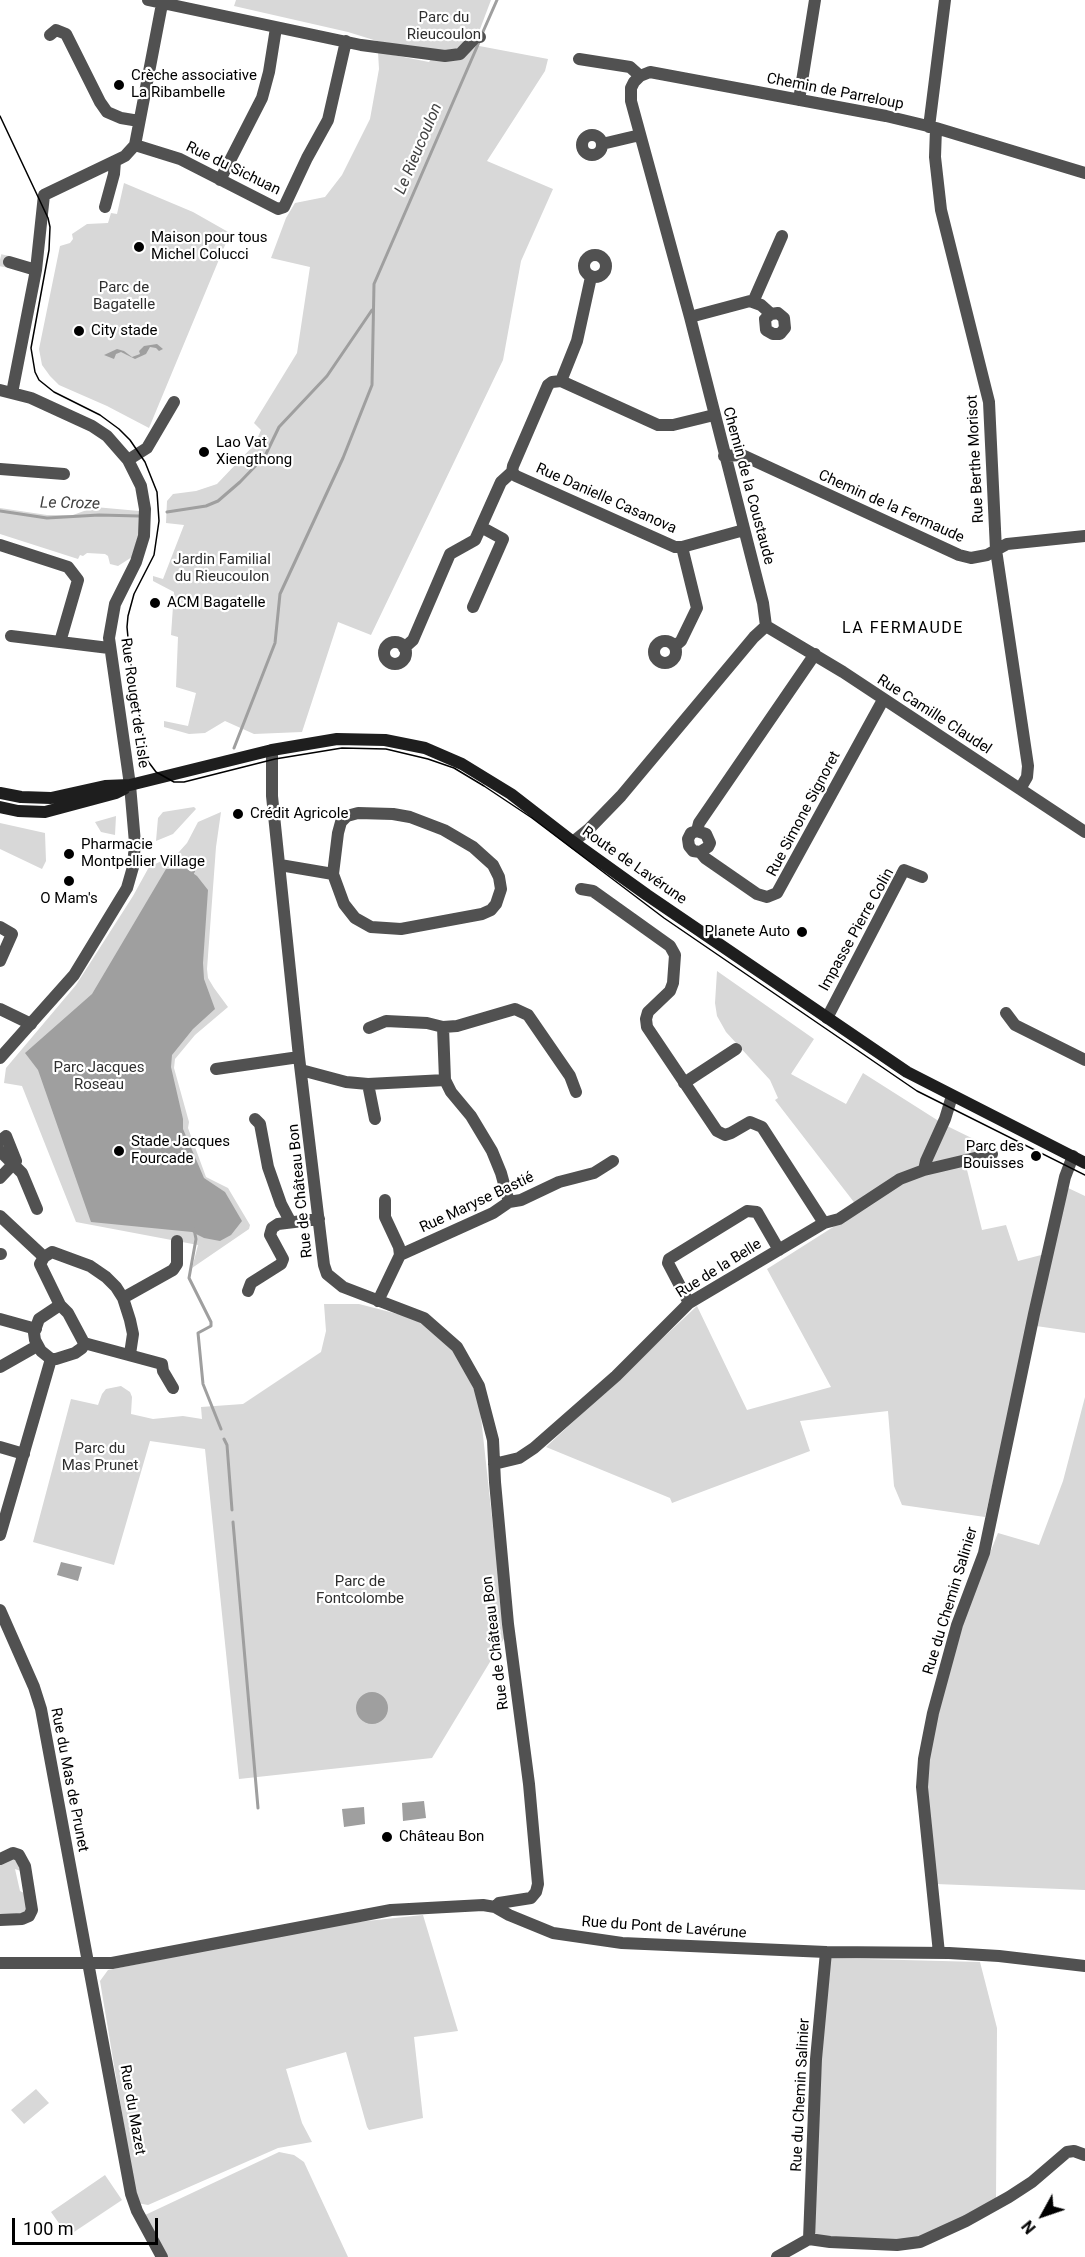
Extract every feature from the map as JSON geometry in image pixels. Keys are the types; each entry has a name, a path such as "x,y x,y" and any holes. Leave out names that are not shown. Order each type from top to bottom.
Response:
{"main road":[{"name":"Route de Lavérune","path":"0,793 21,797 51,798 105,786 130,785 272,750 337,738 385,740 425,748 483,775 573,842 907,1072 1085,1163"},
{"name":"Route de Lavérune","path":"0,807 18,811 45,812 116,793 130,785"}],"street":[{"path":"148,0 203,10 276,28 445,56 460,54 478,37"},
{"path":"799,100 815,0"},
{"name":"Rue Berthe Morisot","path":"945,0 932,128 941,210 989,402 996,550 1028,766 1027,777 1020,789"},
{"path":"6,392 36,270 44,195 125,156 135,145 162,4"},
{"path":"220,180 262,98 276,28"},
{"path":"50,35 56,30 62,30 66,34 107,112 139,121"},
{"name":"Rue du Sichuan","path":"135,145 180,159 278,209 284,207 331,113 346,41"},
{"name":"Chemin de Parreloup","path":"579,59 630,67 640,76 650,72 886,116 1085,173"},
{"name":"Chemin de la Coustaude","path":"640,76 631,87 631,101 690,317 763,603 766,626"},
{"path":"602,144 640,135"},
{"path":"105,207 115,161"},
{"path":"753,302 782,236"},
{"path":"9,262 36,270"},
{"path":"591,277 577,341 561,381 658,425 673,425 714,415"},
{"path":"690,317 753,302 761,305 771,314"},
{"name":"Rue Danielle Casanova","path":"561,381 548,385 513,466 512,472 516,476 675,547 744,530"},
{"name":"Rue Rouget de Lisle","path":"0,1058 74,975 127,888 133,867 135,843 130,785 109,648 115,604 136,562 144,536 144,500 136,473 129,460 107,436 92,426 31,398 6,392"},
{"path":"129,460 147,448 174,402"},
{"name":"Chemin de la Fermaude","path":"724,456 742,455 959,555 971,558 1007,544 1085,536"},
{"path":"0,469 64,474"},
{"path":"404,648 413,640 450,554 475,540 501,482 512,472"},
{"path":"473,607 503,539 481,527"},
{"path":"0,545 69,567 78,580 60,642"},
{"path":"675,646 681,641 697,608 682,547"},
{"path":"573,842 589,830 621,796 754,636 766,626"},
{"name":"Rue Camille Claudel","path":"766,626 815,654 1085,832"},
{"path":"11,636 109,648"},
{"name":"Rue Simone Signoret","path":"815,654 699,823 697,831 706,834 710,843 705,851 700,852 705,858 757,894 767,897 777,893 883,700"},
{"name":"Rue de Château Bon","path":"272,750 273,796 299,1057 324,1265 327,1274 343,1287 424,1318 457,1347 479,1386 486,1404 493,1440 508,1624 538,1884 531,1898 499,1903 495,1907"},
{"path":"358,813 393,814 410,817 444,830 473,847 493,865 500,877 501,889 496,904 491,910 482,914 401,930 371,927 355,918 344,904 333,874 338,833 341,822 347,816 358,813"},
{"path":"280,865 333,874"},
{"name":"Impasse Pierre Colin","path":"827,1018 904,870 922,877"},
{"path":"581,890 593,891 666,942 673,950 675,959 670,991 648,1012 647,1027 713,1127 721,1134 731,1133 750,1122 762,1127 824,1223"},
{"path":"0,927 12,934 0,961"},
{"path":"0,1009 31,1024"},
{"path":"369,1028 386,1021 427,1023 442,1028 515,1010 523,1011 570,1076 576,1092"},
{"path":"1006,1013 1016,1025 1085,1060"},
{"path":"442,1028 445,1080 451,1092 471,1116 492,1151 509,1202"},
{"path":"684,1083 736,1049"},
{"path":"216,1069 299,1057"},
{"path":"301,1070 346,1082 368,1084 445,1080"},
{"path":"368,1084 375,1119"},
{"path":"924,1170 952,1096"},
{"path":"255,1119 260,1124 268,1167 281,1204 290,1221"},
{"path":"0,1141 6,1136 16,1161 0,1178"},
{"path":"0,1151 22,1173 37,1209"},
{"name":"Rue de la Belle","path":"494,1464 519,1458 534,1448 616,1376 689,1303 824,1223 839,1219 886,1187 924,1170 992,1154"},
{"name":"Rue du Chemin Salinier","path":"939,1953 922,1786 924,1759 933,1713 957,1625 984,1553 1065,1177 1073,1156"},
{"name":"Rue Maryse Bastié","path":"400,1255 493,1214 509,1202 521,1200 559,1182 594,1173 613,1161"},
{"path":"378,1301 400,1255 399,1247 385,1217 385,1200"},
{"path":"689,1303 668,1263 669,1259 747,1211 757,1212 779,1250"},
{"path":"0,1216 44,1257"},
{"path":"248,1291 251,1283 281,1264 283,1259 270,1235 272,1228 290,1221 319,1219"},
{"path":"123,1298 174,1270 177,1264 177,1241"},
{"path":"130,1354 133,1334 123,1298 106,1277 90,1266 52,1252 44,1257 40,1264 41,1270 84,1343 162,1364 163,1371 173,1388"},
{"path":"60,1305 39,1319 35,1340 37,1346 51,1359 75,1353 82,1348 84,1343"},
{"path":"0,1319 36,1329"},
{"path":"0,1367 37,1346"},
{"path":"0,1535 51,1359"},
{"path":"0,1447 24,1454"},
{"name":"Rue du Mas de Prunet","path":"0,1610 34,1687 40,1709 89,1962"},
{"path":"0,1859 13,1853 23,1862 32,1910 26,1918 0,1920"},
{"name":"Rue du Pont de Lavérune","path":"0,1963 112,1963 391,1910 483,1905 495,1907 553,1933 622,1943 826,1952 939,1953 999,1956 1085,1966"},
{"name":"Rue du Chemin Salinier","path":"809,2239 816,2059 826,1952"},
{"name":"Rue du Mazet","path":"89,1962 131,2194 137,2211 162,2257"},
{"path":"777,2257 809,2239 897,2245 920,2242 966,2221 1009,2197 1032,2182 1067,2152 1074,2151 1085,2155"}],"green space":[{"path":"236,0 491,0 474,45 548,59 545,71 487,161 553,189 521,261 503,360 371,635 338,622 302,732 254,734 225,721 205,733 189,734 164,727 164,721 188,726 196,693 176,687 178,637 171,635 174,592 153,581 153,576 163,579 184,525 166,523 167,501 173,494 196,491 217,484 255,444 261,430 254,423 297,353 310,267 271,258 286,218 295,203 325,197 342,175 370,119 379,69 378,52 429,62 431,59 452,54 377,41 348,32 234,6"},
{"name":"Parc de Bagatelle","path":"124,183 193,212 230,233 149,428 59,385 42,365 39,349 60,246 70,243 73,239 72,234 87,224 108,223 111,213 117,214"},
{"path":"95,507 139,511 139,533 132,557 118,566 110,564 105,554 87,553 80,555 78,559 0,534 0,508 47,515 73,515"},
{"path":"194,807 196,809 173,834 156,841 158,818 163,812"},
{"name":"Parc Jacques Roseau","path":"221,812 216,847 207,969 208,978 228,1007 195,1035 175,1059 174,1068 189,1122 188,1128 206,1177 228,1188 250,1225 249,1229 192,1268 198,1245 76,1222 22,1086 4,1083 6,1068 76,985 149,867 178,853 187,843 198,822"},
{"path":"116,816 115,835 101,832 95,822"},
{"path":"0,823 45,833 46,861 42,869 0,849"},
{"path":"717,971 814,1039 791,1074 846,1104 863,1073 945,1125 992,1148 964,1158 982,1230 1006,1225 1018,1261 1045,1254 985,1517 902,1505 894,1486 888,1411 800,1421 810,1451 672,1503 670,1498 546,1447 697,1306 747,1410 831,1387 767,1269 860,1210 775,1100 778,1098 770,1080 726,1032 717,1016 715,1003"},
{"path":"1066,1187 1085,1196 1085,1333 1036,1326"},
{"name":"Parc de Fontcolombe","path":"324,1304 359,1304 417,1319 452,1348 479,1399 505,1637 432,1758 239,1779 205,1449 150,1441 114,1565 33,1542 71,1399 98,1405 106,1389 121,1386 130,1392 132,1397 131,1414 153,1419 183,1416 202,1419 201,1407 243,1404 321,1352 326,1331"},
{"path":"1085,1397 1085,1890 936,1884 926,1787 927,1761 959,1630 998,1533 1039,1545 1063,1481"},
{"path":"13,1859 17,1861 21,1871 15,1869 20,1891 26,1894 28,1908 23,1913 0,1915 0,1864"},
{"path":"423,1915 458,2031 414,2037 423,2118 369,2130 346,2052 286,2069 302,2123 312,2142 278,2148 148,2205 137,2203 100,1981 108,1970 339,1924"},
{"path":"827,1958 980,1962 997,2028 996,2201 946,2229 900,2242 818,2236 813,2231"},
{"path":"36,2089 49,2103 24,2124 11,2110"},
{"path":"279,2152 294,2155 304,2162 348,2257 165,2257 143,2216"},
{"path":"105,2175 122,2200 68,2236 51,2212"}],"shaded area":[{"path":"157,344 163,349 159,351 150,347 146,354 135,359 121,352 116,354 114,359 104,355 117,349 132,357 140,354 139,351 144,346"},
{"name":"Parc Jacques Roseau","path":"166,869 187,869 197,876 208,890 203,963 204,979 215,1009 193,1029 172,1055 171,1067 183,1119 183,1129 204,1178 225,1192 242,1221 231,1235 220,1241 204,1238 192,1232 91,1222 38,1070 25,1053 92,994"},
{"path":"61,1562 82,1567 78,1581 57,1575"},
{"path":"372,1692 384,1696 388,1708 384,1720 372,1724 360,1720 356,1708 360,1696"},
{"path":"424,1801 426,1818 403,1821 402,1803"},
{"path":"364,1807 365,1824 344,1827 342,1809"}],"waterway":[{"name":"Le Rieucoulon","path":"482,34 497,0"},
{"path":"234,748 275,643 280,594 343,458 372,385 374,284 480,40"},
{"name":"Le Croze","path":"167,512 206,506 218,501 240,482 265,456 279,427 327,376 372,310"},
{"name":"Le Croze","path":"0,511 47,518 99,515 139,516"},
{"path":"192,874 199,860"},
{"path":"194,1229 196,1239 189,1278 211,1322 211,1326 198,1333 203,1384 221,1429"},
{"path":"224,1439 227,1445 232,1510"},
{"path":"233,1522 258,1808"}],"tunnel":[{"path":"0,260 9,262"}],"tram line":[{"path":"0,116 48,218 50,227 49,250 31,348 35,372 39,380 54,392 100,415 119,429 130,440 145,462 157,492 159,521 154,555 134,594 127,627 147,760 156,772 174,782 184,782 275,759 342,748 386,749 454,768 532,818 664,918 917,1091 1085,1175"}],"place":[{"name":"Crèche associative La Ribambelle","path":"119,85"},
{"name":"Maison pour tous Michel Colucci","path":"139,247"},
{"name":"City stade","path":"79,331"},
{"name":"Lao Vat Xiengthong","path":"204,452"},
{"name":"ACM Bagatelle","path":"155,603"},
{"name":"Crédit Agricole","path":"238,814"},
{"name":"Pharmacie Montpellier Village","path":"69,854"},
{"name":"O Mam's","path":"69,881"},
{"name":"Planete Auto","path":"802,932"},
{"name":"Stade Jacques Fourcade","path":"119,1151"},
{"name":"Parc des Bouisses","path":"1036,1156"},
{"name":"Château Bon","path":"387,1837"}],"district":[{"name":"LA FERMAUDE","path":"903,629"}],"park label":[{"name":"Parc du Rieucoulon","path":"444,26"},
{"name":"Jardin Familial du Rieucoulon","path":"222,568"},
{"name":"Parc du Mas Prunet","path":"100,1458"}]}
